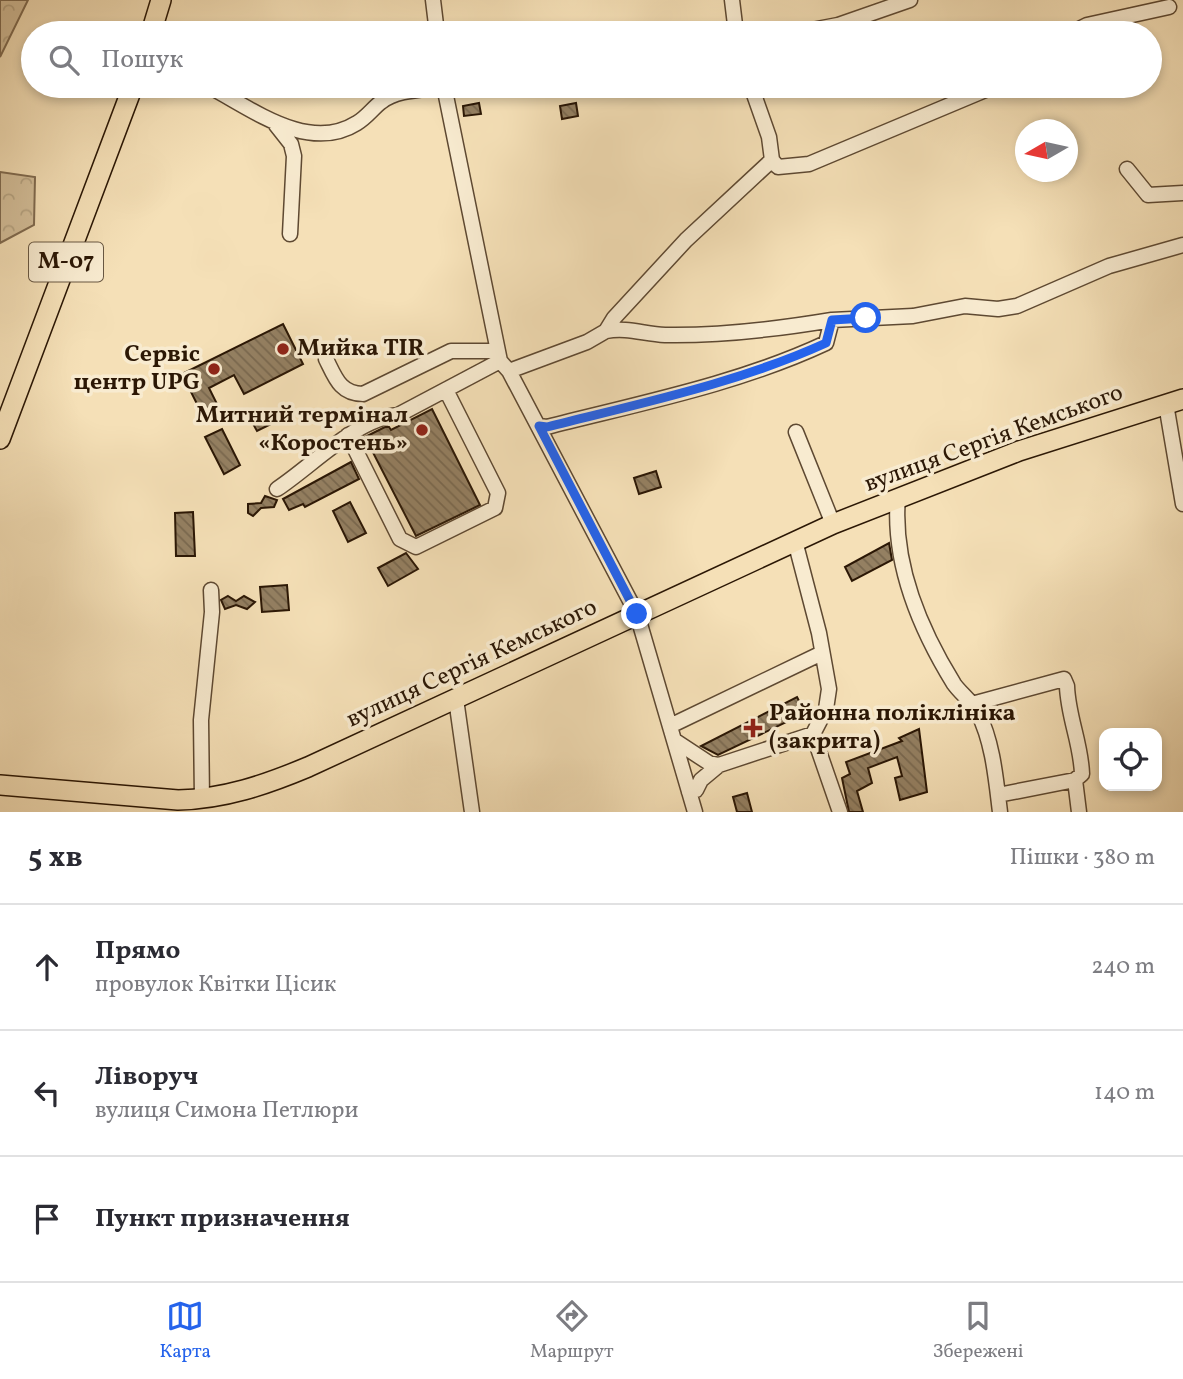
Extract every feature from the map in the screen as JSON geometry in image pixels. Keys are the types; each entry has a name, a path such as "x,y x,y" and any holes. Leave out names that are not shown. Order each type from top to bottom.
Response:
{"highway":[{"path":"155,21 161,0"},
{"name":"М-07","path":"0,439 128,98"},
{"name":"вулиця Сергія Кемського","path":"0,785 177,806 277,780 833,524 1019,451 1175,402"}],"street":[{"path":"732,0 735,21"},
{"path":"850,21 910,0"},
{"path":"433,2 435,21"},
{"path":"1105,21 1169,7"},
{"path":"231,98 298,131 334,131 355,124 390,98"},
{"path":"447,98 502,361 637,614 695,812"},
{"path":"755,98 769,137 772,160 778,167 809,164 966,98"},
{"path":"264,115 284,133 294,156 290,234"},
{"path":"606,331 614,318 686,240 772,160"},
{"path":"1127,169 1148,195 1183,193"},
{"path":"277,489 348,435 383,416 398,415 502,361 587,342 606,331 621,328 663,335 796,326 832,320 913,316 965,306 998,309 1017,306 1109,266 1183,245"},
{"path":"539,426 547,427 685,392 801,355 826,343 832,320"},
{"path":"326,359 342,389 352,394 362,394 451,351 502,361"},
{"path":"348,435 400,539 416,547 495,508 498,493 446,390"},
{"path":"1175,402 1183,504"},
{"path":"796,432 833,524"},
{"path":"898,497 896,522 915,612 950,676 978,713 991,752 1000,812"},
{"path":"689,792 696,790 701,780 719,765 813,734 826,709 829,689 795,541"},
{"path":"202,799 201,720 212,612 211,590"},
{"path":"672,733 822,653"},
{"path":"972,704 1063,679 1067,686 1073,732 1081,748 1083,774 1075,780 998,795"},
{"path":"456,699 472,812"},
{"path":"672,733 709,763 719,765"},
{"path":"813,734 841,812"},
{"path":"1075,780 1079,812"}],"green space":[{"path":"0,0 28,0 0,57"},
{"path":"0,172 35,177 34,225 0,243"}],"building":[{"path":"479,103 481,114 464,116 463,106"},
{"path":"576,103 578,116 562,119 560,106"},
{"path":"283,324 303,364 244,394 234,375 209,388 218,406 202,414 182,374"},
{"path":"432,409 480,505 416,536 365,437 385,427 391,430"},
{"path":"267,412 273,423 257,431 251,420"},
{"path":"222,429 240,465 224,474 205,437"},
{"path":"351,462 359,479 305,507 303,504 289,510 283,499"},
{"path":"656,471 661,487 639,494 634,478"},
{"path":"265,496 277,500 274,507 261,508 253,516 248,513 248,504 261,503"},
{"path":"350,502 366,533 348,542 333,511"},
{"path":"193,512 195,556 176,556 175,513"},
{"path":"889,543 892,560 852,581 845,567"},
{"path":"406,553 418,569 388,586 378,568"},
{"path":"287,585 289,610 262,612 260,587"},
{"path":"228,596 236,601 244,596 255,602 247,609 236,605 225,609 221,600"},
{"name":"Районна поліклініка (закрита)","path":"797,697 805,713 718,755 701,746"},
{"path":"919,729 927,792 900,800 895,778 902,776 897,757 868,768 872,783 857,791 863,812 849,812 842,778 850,774 846,762 902,741 899,738"},
{"path":"747,793 752,812 737,812 733,797"}],"place":[{"name":"Мийка TIR","path":"283,349"},
{"name":"Сервіс центр UPG","path":"214,369"},
{"name":"Митний термінал «Коростень»","path":"422,430"},
{"name":"Районна поліклініка (закрита)","path":"753,728"}],"route":[{"path":"637,614 539,426 547,427 685,392 753,371 801,355 826,343 832,320 866,318"}]}
